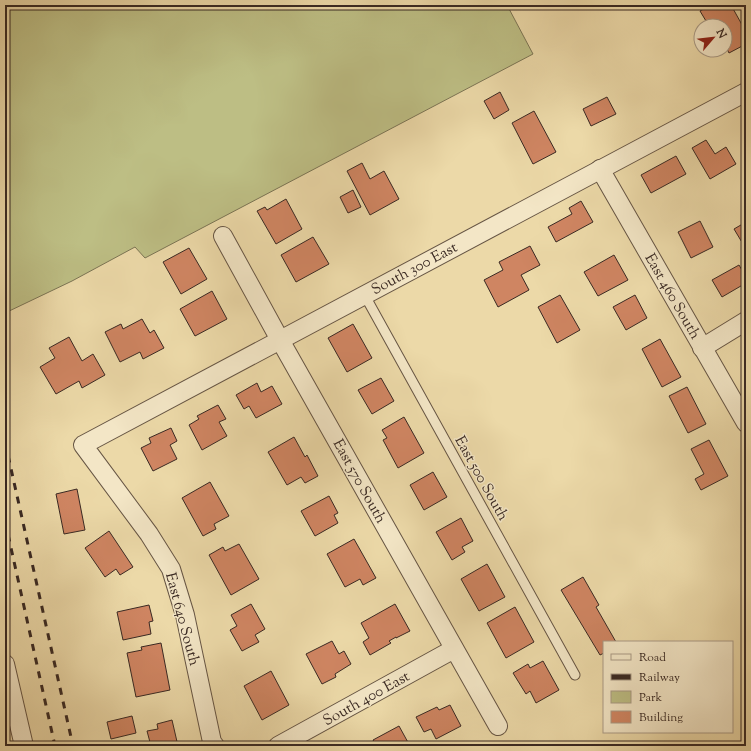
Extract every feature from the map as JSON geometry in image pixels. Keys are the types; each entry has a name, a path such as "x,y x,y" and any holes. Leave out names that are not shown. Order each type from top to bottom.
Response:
{"street":[{"name":"South 300 East","path":"83,445 364,294 746,92"},
{"name":"East 460 South","path":"600,169 746,423"},
{"name":"East 570 South","path":"223,236 498,726"},
{"path":"702,348 746,321"},
{"name":"East 640 South","path":"83,445 149,534 171,569 185,615 214,746"},
{"name":"South 400 East","path":"278,746 454,649"},
{"path":"5,664 24,746"}],"lane":[{"name":"East 500 South","path":"364,294 575,675"}],"green space":[{"path":"5,5 507,5 533,54 145,258 135,247 72,281 5,313"}],"building":[{"path":"711,5 731,5 746,32 746,44 733,51 733,18 704,18 700,11"},
{"path":"500,92 509,110 494,119 484,101"},
{"path":"607,97 616,114 591,126 583,109"},
{"path":"534,111 556,152 533,164 512,123"},
{"path":"706,140 715,154 726,147 736,164 710,179 692,148"},
{"path":"676,156 686,174 651,193 641,175"},
{"path":"362,163 370,179 384,171 399,199 370,215 347,171"},
{"path":"353,190 361,207 348,213 340,197"},
{"path":"286,199 302,229 276,244 257,211 265,207 267,210"},
{"path":"581,201 593,222 556,242 548,227 572,214 569,208"},
{"path":"700,221 713,247 691,258 678,232"},
{"path":"746,222 746,249 734,229"},
{"path":"313,237 329,264 296,282 281,255"},
{"path":"530,246 540,265 521,275 529,290 498,307 484,280 503,270 499,262"},
{"path":"189,248 207,279 181,294 163,262"},
{"path":"614,255 628,280 598,296 584,272"},
{"path":"739,265 746,277 746,283 722,297 712,280"},
{"path":"212,291 227,319 195,336 180,309"},
{"path":"560,295 580,330 557,343 538,307"},
{"path":"635,295 647,318 626,330 613,307"},
{"path":"142,319 150,333 154,330 164,348 143,359 140,352 120,362 105,332 121,324 123,329"},
{"path":"353,324 372,358 347,372 328,338"},
{"path":"69,337 82,361 93,354 105,375 82,388 79,381 56,394 40,367 55,358 49,348"},
{"path":"660,339 681,377 662,387 642,349"},
{"path":"381,378 394,401 372,414 358,390"},
{"path":"257,383 261,392 272,386 282,404 256,418 249,406 244,409 236,395"},
{"path":"687,387 706,424 688,433 669,396"},
{"path":"218,405 226,419 219,422 227,436 202,450 189,425 199,419 197,416"},
{"path":"404,417 424,453 398,468 383,440 387,438 382,430"},
{"path":"171,428 177,441 170,445 177,459 153,471 141,448 151,443 149,438"},
{"path":"294,437 305,457 307,455 318,476 305,483 301,477 287,485 268,452"},
{"path":"709,440 728,476 701,490 695,479 704,474 691,449"},
{"path":"433,472 447,497 424,510 410,485"},
{"path":"210,482 229,516 214,524 216,529 203,536 182,498"},
{"path":"77,489 85,530 64,534 56,494"},
{"path":"329,496 338,513 334,515 338,523 315,536 301,511"},
{"path":"461,518 473,541 462,547 465,552 452,560 436,532"},
{"path":"109,531 133,567 120,575 116,569 105,577 85,548"},
{"path":"354,539 376,578 363,585 360,579 345,587 327,554"},
{"path":"239,544 259,579 231,595 209,555 223,547 225,551"},
{"path":"487,564 505,597 479,611 461,579"},
{"path":"583,577 599,605 596,607 615,641 603,641 603,654 600,655 561,590"},
{"path":"251,604 265,629 255,635 259,642 242,651 230,630 237,626 231,615"},
{"path":"395,604 410,631 389,641 391,643 370,655 363,642 369,638 361,623"},
{"path":"149,605 153,621 149,622 151,634 123,640 117,612"},
{"path":"515,607 534,642 506,658 487,623"},
{"path":"332,641 339,654 344,651 351,664 335,674 336,677 322,684 306,654"},
{"path":"161,643 170,690 136,697 127,653 142,650 141,647"},
{"path":"543,661 559,690 536,703 530,691 526,694 513,673 528,664 530,668"},
{"path":"271,671 289,705 262,720 244,686"},
{"path":"450,705 461,726 436,739 431,729 424,732 416,717 437,707 439,710"},
{"path":"132,716 136,733 111,739 107,722"},
{"path":"172,720 178,746 151,746 147,731 158,729 157,724"},
{"path":"399,726 410,746 372,746 375,744 373,740"}],"railway":[{"path":"5,442 73,746"},
{"path":"5,521 55,746"}]}
